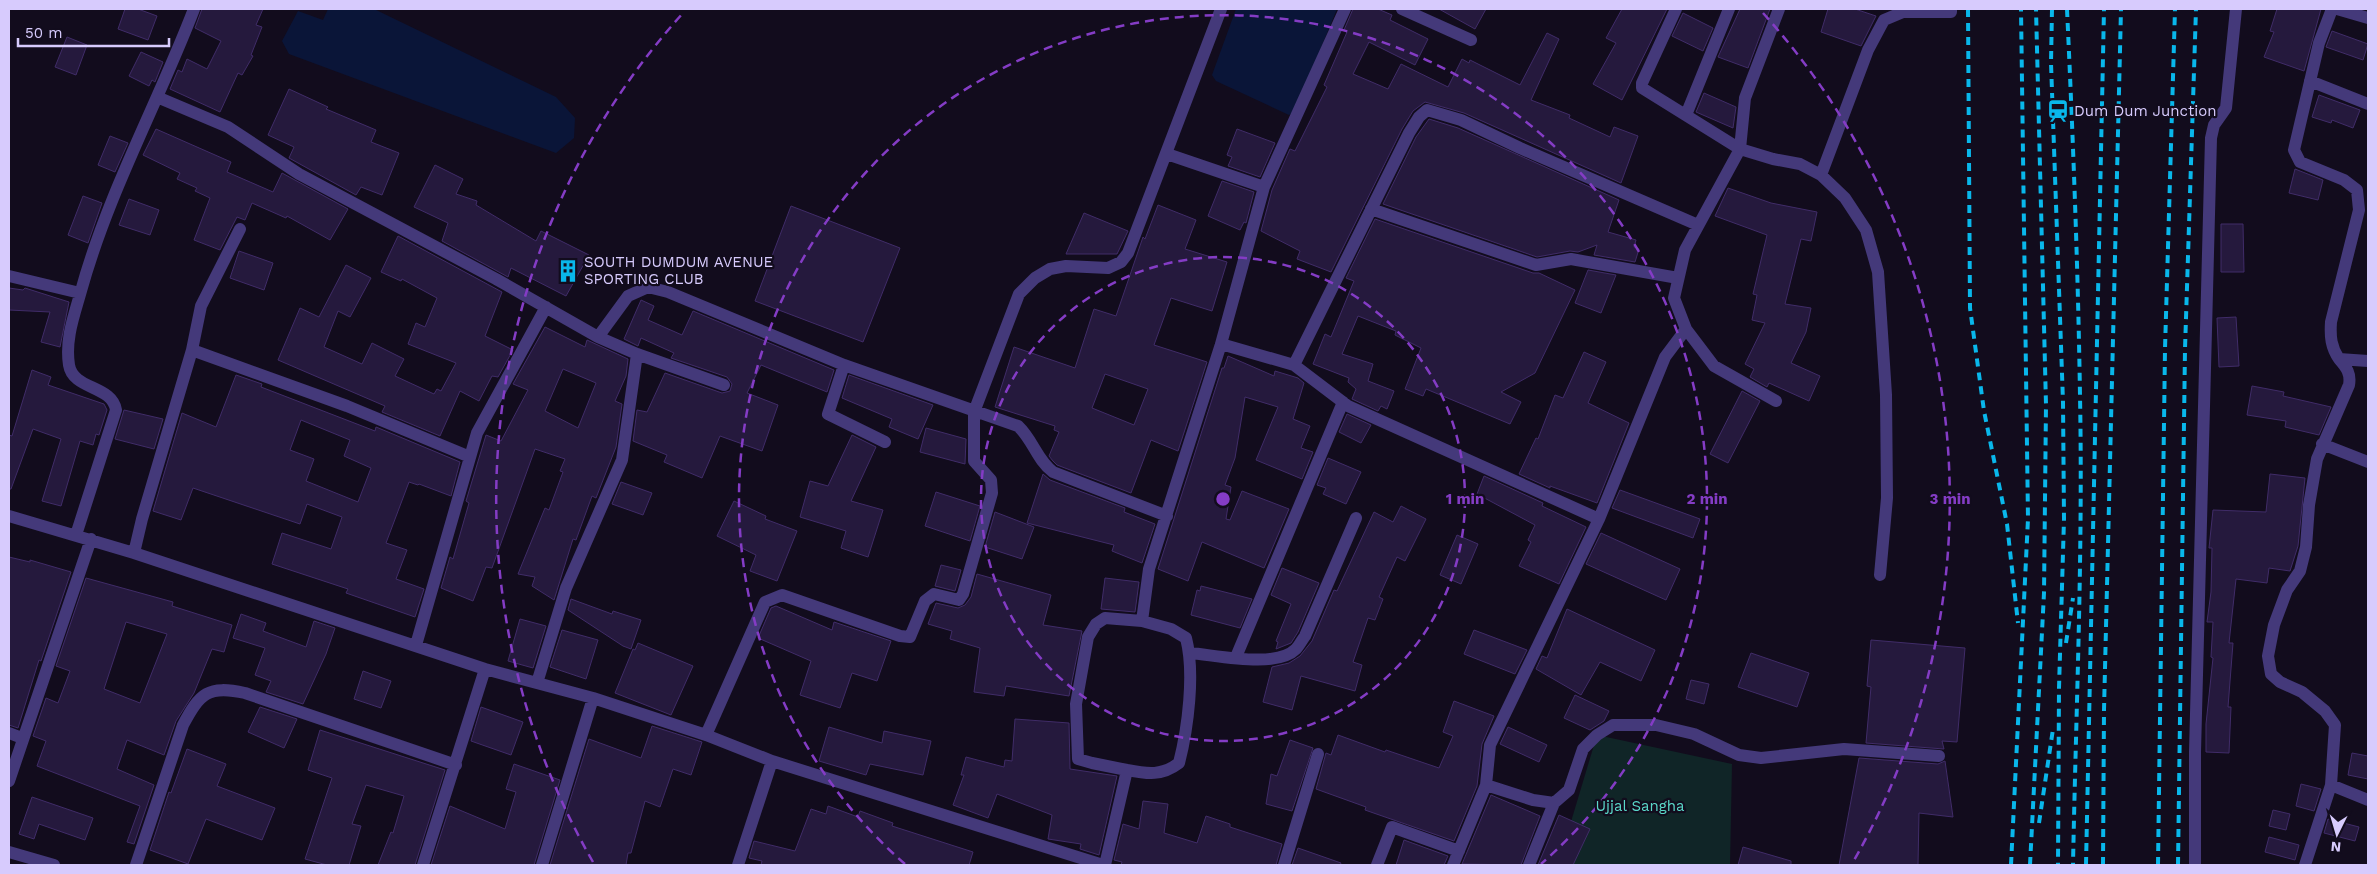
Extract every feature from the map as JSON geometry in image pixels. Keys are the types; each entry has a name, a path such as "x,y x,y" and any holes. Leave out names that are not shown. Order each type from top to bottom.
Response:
{"street":[{"path":"76,535 116,410 115,403 108,396 75,378 69,368 68,336 91,254 194,9"},
{"path":"706,735 765,602 782,595 900,636 910,636 925,601 934,594 959,600 963,594 992,493 991,480 974,461 974,412 1019,294 1035,278 1050,270 1066,266 1108,268 1121,262 1134,240 1221,9"},
{"path":"1142,622 1149,568 1221,344 1264,188 1346,9"},
{"path":"1402,9 1471,40"},
{"path":"1676,9 1642,83 1642,88 1740,149 1773,159 1800,164 1821,175 1845,198 1866,230 1878,272 1886,395 1887,498 1880,575"},
{"path":"1686,115 1730,9"},
{"path":"1776,401 1714,366 1686,329 1674,298 1686,250 1740,149 1745,98 1780,9"},
{"path":"1821,175 1868,50 1884,20 1904,12 1951,12 1951,9"},
{"path":"2195,865 2195,752 2211,138 2214,125 2226,108 2236,9"},
{"path":"2305,865 2331,785 2335,725 2326,710 2302,692 2280,682 2271,674 2268,656 2274,625 2287,590 2300,571 2306,547 2309,505 2317,459 2349,385 2350,378 2348,370 2333,349 2330,336 2331,322 2359,210 2357,190 2344,180 2300,162 2294,150 2319,42 2332,9"},
{"path":"2337,9 2368,18"},
{"path":"2310,81 2368,104"},
{"path":"157,97 228,127 298,174 546,307 598,337 636,354 724,385"},
{"path":"1294,365 1409,133 1419,117 1427,110 1461,120 1520,148 1698,225"},
{"path":"1167,154 1264,188"},
{"path":"1371,209 1536,266 1571,259 1678,278"},
{"path":"134,553 142,519 192,350 201,306 240,229"},
{"path":"9,276 80,293"},
{"path":"598,337 628,296 648,287 668,292 844,365 1018,426 1026,434 1043,464 1053,472 1167,516"},
{"path":"416,645 477,433 546,307"},
{"path":"1453,865 1486,785 1490,745 1599,520 1665,357 1686,329"},
{"path":"1221,344 1294,365 1343,402 1599,520"},
{"path":"192,350 347,406 470,457"},
{"path":"537,683 566,588 622,460 636,354"},
{"path":"2339,359 2368,361"},
{"path":"844,365 828,414 885,442"},
{"path":"1236,657 1343,402"},
{"path":"2322,444 2368,462"},
{"path":"9,516 91,539 485,669 593,698 706,735 772,761 1065,859 1104,865 1127,770"},
{"path":"1190,653 1264,660 1282,656 1295,650 1304,636 1356,518"},
{"path":"9,779 91,539"},
{"path":"1105,618 1142,622 1171,629 1186,638 1190,653 1188,698 1179,763 1171,769 1154,775 1092,764 1078,759 1076,704 1088,637 1096,624 1105,618"},
{"path":"423,865 485,669"},
{"path":"136,865 183,725 193,706 210,692 223,688 245,693 456,765"},
{"path":"542,865 593,698"},
{"path":"1529,865 1554,803 1569,790 1583,749 1597,735 1613,725 1656,725 1694,734 1739,755 1761,758 1844,749 1939,756"},
{"path":"9,733 22,738"},
{"path":"1284,865 1318,754"},
{"path":"738,865 772,761"},
{"path":"1486,785 1533,800 1554,803"},
{"path":"2331,785 2368,800"},
{"path":"1377,865 1392,827 1458,852"},
{"path":"9,852 54,865"}],"green space":[{"name":"Ujjal Sangha","path":"1597,735 1732,764 1730,865 1558,865"}],"water":[{"path":"328,9 374,9 556,97 575,118 574,138 556,153 289,54 282,41 298,11 323,20"},
{"path":"1236,9 1337,9 1295,111 1289,115 1216,81 1212,75"}],"building":[{"path":"125,9 138,9 157,16 148,40 118,29"},
{"path":"202,9 263,9 256,25 262,27 251,55 253,56 242,75 238,73 220,112 170,89 178,70 182,72 187,59 207,69 221,41 195,28"},
{"path":"1353,9 1378,9 1392,15 1390,20 1428,39 1415,65 1369,42 1353,74 1388,89 1401,64 1448,87 1462,59 1469,63 1470,60 1520,85 1547,33 1559,39 1531,100 1570,115 1569,118 1610,137 1614,127 1638,136 1621,183 1464,113 1425,102 1413,111 1402,129 1331,272 1297,259 1300,251 1261,231 1272,190 1290,149 1295,151 1327,87 1324,85 1347,32 1344,30"},
{"path":"1439,9 1486,9 1475,29"},
{"path":"1622,9 1667,9 1622,100 1593,84 1616,43 1606,38"},
{"path":"1740,9 1770,9 1748,68 1718,57"},
{"path":"1828,9 1855,9 1876,16 1861,46 1821,32"},
{"path":"2277,9 2321,9 2304,71 2264,57 2274,32 2270,31"},
{"path":"1683,13 1713,28 1703,51 1672,36"},
{"path":"2332,31 2368,44 2363,60 2326,47"},
{"path":"67,37 87,45 76,75 55,67"},
{"path":"141,52 163,62 155,82 152,80 149,86 129,76"},
{"path":"289,89 328,107 326,109 376,130 371,142 399,153 382,195 361,187 356,195 289,158 294,147 268,135"},
{"path":"1704,93 1736,107 1733,128 1696,112"},
{"path":"2319,95 2360,110 2353,128 2332,120 2331,123 2312,117"},
{"path":"1429,119 1458,128 1619,200 1608,232 1636,240 1634,247 1639,249 1635,262 1594,255 1597,245 1578,252 1570,251 1537,257 1383,204 1416,137"},
{"path":"156,129 231,162 227,172 273,192 282,173 348,209 330,240 287,216 286,218 252,203 245,220 237,217 220,250 194,240 210,198 195,191 197,188 177,179 180,173 143,155"},
{"path":"1237,129 1275,143 1260,177 1228,166 1232,157 1227,155"},
{"path":"110,136 128,143 115,172 98,165"},
{"path":"435,165 463,179 456,194 477,201 476,205 536,241 541,231 589,255 566,296 511,268 508,277 442,241 448,223 414,207"},
{"path":"2295,169 2323,180 2318,200 2289,193"},
{"path":"1222,181 1254,192 1246,223 1244,222 1240,230 1208,216"},
{"path":"1728,188 1771,203 1817,212 1811,241 1801,239 1785,304 1811,308 1806,332 1791,363 1820,376 1809,401 1769,383 1767,387 1750,377 1754,369 1745,364 1765,323 1752,320 1757,295 1753,294 1767,235 1715,216"},
{"path":"83,196 102,203 88,243 68,235"},
{"path":"129,199 159,210 150,235 119,225"},
{"path":"1158,205 1196,220 1185,249 1227,262 1212,311 1171,298 1154,345 1207,362 1178,451 1151,440 1131,493 1057,465 1049,456 1059,432 1054,430 1055,426 995,407 1014,347 1075,368 1094,309 1116,316 1143,237 1145,239","holes":["1105,374 1148,389 1134,425 1092,408"]},
{"path":"791,206 900,248 863,342 755,301"},
{"path":"1084,213 1128,231 1117,254 1066,254"},
{"path":"1375,219 1533,273 1539,273 1575,290 1535,373 1501,392 1521,402 1510,424 1426,389 1423,396 1405,389 1421,348 1395,335 1396,331 1358,316 1342,354 1373,364 1368,381 1394,391 1387,409 1381,406 1378,411 1352,399 1356,389 1348,382 1349,378 1313,364 1325,334 1331,337 1354,281 1346,278"},
{"path":"2221,224 2243,224 2244,272 2221,272"},
{"path":"398,236 502,292 485,336 513,350 498,377 492,376 479,401 460,391 440,436 382,412 385,406 278,360 300,308 319,317 346,265 371,278 350,317 338,311 324,347 362,364 372,343 404,359 395,376 434,394 437,389 441,391 456,363 408,344 416,323 425,327 437,298 402,279 401,281 381,272"},
{"path":"239,251 273,263 264,290 230,278"},
{"path":"1588,270 1616,275 1601,313 1575,303"},
{"path":"9,288 23,290 25,288 69,302 60,347 41,342 50,312 9,310"},
{"path":"641,300 654,306 648,320 682,335 693,311 834,370 827,392 761,365 747,393 778,405 762,451 720,436 702,478 664,462 667,455 633,441 637,410 647,412 665,373 722,393 730,391 732,384 727,377 671,358 674,353 641,338 638,346 624,339"},
{"path":"2236,317 2239,366 2219,367 2217,318"},
{"path":"545,327 585,347 587,340 628,359 626,376 615,401 622,404 616,447 596,498 592,496 576,540 573,539 554,600 532,586 535,577 518,574 545,508 549,510 563,472 560,471 565,459 535,449 492,568 486,567 473,601 441,588 450,557 453,559 469,503 466,501 486,435 501,441 528,390 513,384","holes":["563,369 596,383 578,428 545,411"]},
{"path":"1584,352 1606,362 1588,403 1629,423 1597,503 1550,486 1550,488 1519,474 1536,438 1538,439 1555,395 1563,398"},
{"path":"1228,356 1274,376 1275,371 1298,378 1304,383 1293,419 1310,426 1301,448 1313,452 1302,479 1256,460 1278,407 1245,397 1235,458 1225,485 1231,487 1226,519 1230,520 1242,491 1289,509 1264,568 1202,542 1188,581 1158,569 1222,368 1224,368"},
{"path":"32,370 51,377 48,385 104,404 107,410 99,435 96,434 93,445 80,441 61,506 42,501 61,439 33,429 11,489 9,489 9,435 12,436"},
{"path":"236,375 262,384 261,387 375,431 376,427 460,462 451,496 409,482 386,543 407,550 396,579 424,589 415,617 346,593 348,589 272,564 282,533 331,549 342,517 307,504 300,524 193,488 181,520 153,511 182,413 216,427","holes":["301,420 350,440 344,456 371,468 358,502 306,481 314,459 290,450"]},
{"path":"849,375 933,405 918,439 889,427 892,419 842,398"},
{"path":"2252,386 2284,392 2283,396 2331,407 2319,435 2285,427 2286,421 2247,415"},
{"path":"1742,391 1760,401 1728,463 1710,454"},
{"path":"124,410 163,419 154,449 115,439"},
{"path":"1347,414 1371,425 1361,443 1339,432"},
{"path":"926,428 966,439 965,464 920,452"},
{"path":"852,435 876,447 851,501 883,510 868,557 841,548 846,531 800,517 810,481 828,486"},
{"path":"1328,458 1361,472 1346,504 1323,494 1326,488 1317,485"},
{"path":"1043,474 1050,480 1125,508 1124,512 1155,524 1142,563 1112,551 1114,545 1027,523"},
{"path":"2270,474 2305,478 2298,546 2290,571 2269,568 2267,583 2236,579 2229,643 2233,643 2228,707 2231,707 2229,753 2206,752 2206,724 2213,658 2211,657 2213,622 2207,622 2211,592 2212,548 2209,548 2213,510 2266,512"},
{"path":"1484,476 1543,503 1542,506 1586,527 1559,584 1519,566 1531,542 1528,540 1535,525 1477,494"},
{"path":"621,482 652,493 643,515 612,504"},
{"path":"1620,490 1700,519 1693,538 1612,508"},
{"path":"936,492 980,506 970,541 925,526"},
{"path":"734,501 766,516 765,519 797,531 777,581 750,571 756,555 717,536"},
{"path":"1401,506 1426,519 1405,561 1397,557 1379,597 1383,599 1375,620 1368,618 1353,662 1362,665 1355,691 1301,676 1292,710 1263,702 1272,667 1289,663 1300,656 1312,641 1334,590 1337,591 1374,512 1393,522"},
{"path":"995,512 1034,527 1022,559 985,547"},
{"path":"1601,533 1680,569 1666,600 1586,564"},
{"path":"1457,535 1478,544 1461,584 1440,575"},
{"path":"9,557 30,562 30,560 71,572 41,661 39,660 18,728 9,725"},
{"path":"941,565 961,570 955,591 935,586"},
{"path":"1282,568 1319,583 1298,632 1291,643 1276,649 1278,642 1276,641 1291,604 1271,595"},
{"path":"977,574 1051,595 1043,625 1082,631 1069,696 1006,686 1004,696 974,692 980,648 950,639 952,631 928,624 936,603 958,608 965,605 971,597"},
{"path":"86,578 173,602 172,606 232,625 224,652 212,649 194,693 176,721 164,755 127,740 117,769 154,785 134,844 127,842 140,806 37,766 46,741 33,736 46,698 58,703 70,671 56,666","holes":["126,622 167,634 140,703 104,689"]},
{"path":"1105,578 1139,582 1135,612 1101,609"},
{"path":"1201,586 1252,599 1240,628 1191,615 1197,590 1200,591"},
{"path":"571,599 612,614 613,611 641,620 631,649 623,646 568,610"},
{"path":"776,606 832,630 834,622 891,641 877,681 852,673 840,708 800,695 811,661 758,638 771,608"},
{"path":"1567,609 1655,650 1641,681 1600,662 1581,695 1536,669 1542,656 1547,658"},
{"path":"241,614 266,623 263,631 306,647 314,621 335,628 326,654 303,704 266,692 271,681 255,675 265,648 233,638"},
{"path":"520,619 546,626 533,668 508,661"},
{"path":"562,630 598,640 586,679 550,667"},
{"path":"1474,630 1527,650 1515,674 1464,654"},
{"path":"1871,640 1965,648 1957,742 1942,741 1944,749 1866,743 1871,687 1867,686"},
{"path":"638,643 693,666 671,715 615,693 633,649 635,650"},
{"path":"1751,653 1809,673 1797,707 1738,687"},
{"path":"363,671 391,681 381,708 354,699"},
{"path":"1691,680 1709,684 1704,704 1686,699"},
{"path":"1575,695 1609,711 1604,721 1590,730 1564,718"},
{"path":"1454,701 1494,716 1482,744 1477,786 1454,841 1365,810 1366,807 1316,789 1326,753 1331,755 1338,735 1385,752 1386,750 1439,768 1453,736 1443,732"},
{"path":"260,707 297,719 284,748 248,732"},
{"path":"481,707 523,722 511,755 471,741"},
{"path":"1015,719 1069,723 1070,769 1117,776 1099,855 1080,849 1081,844 1048,839 1052,815 997,794 988,818 953,805 964,775 961,775 966,757 1004,767 1005,760 1012,761"},
{"path":"652,726 702,742 691,775 673,769 660,807 645,801 626,865 550,865 589,739 641,758"},
{"path":"829,727 882,743 884,731 931,741 923,775 870,764 866,775 819,761"},
{"path":"1508,727 1547,745 1539,762 1500,744"},
{"path":"320,730 445,770 415,865 378,865 391,832 393,833 404,796 366,785 352,824 361,826 349,865 327,865 305,859 332,778 308,770"},
{"path":"1290,740 1313,748 1292,811 1266,804 1271,774 1277,776"},
{"path":"187,749 226,764 217,786 275,808 262,840 206,819 188,864 150,850 169,792 171,793"},
{"path":"2352,753 2368,756 2368,779 2348,775"},
{"path":"1859,758 1938,764 1945,761 1953,817 1919,813 1918,865 1839,865"},
{"path":"514,764 560,780 534,865 431,865 450,806 505,829 516,792 506,789"},
{"path":"2301,784 2321,789 2314,811 2296,806"},
{"path":"1491,795 1540,816 1521,865 1462,864"},
{"path":"32,797 93,818 85,840 39,824 34,839 19,834"},
{"path":"1143,801 1168,804 1164,833 1197,843 1206,816 1230,824 1230,827 1282,844 1276,865 1121,865 1122,862 1114,860 1123,824 1139,829"},
{"path":"828,806 858,817 860,811 893,823 892,826 973,852 969,865 761,865 762,861 749,858 754,841 795,851 811,809 826,814"},
{"path":"2273,810 2290,814 2286,830 2269,826"},
{"path":"1559,815 1590,829 1573,865 1538,865"},
{"path":"2328,819 2359,827 2355,841 2324,833"},
{"path":"2269,837 2299,845 2295,860 2265,852"},
{"path":"1404,840 1448,856 1444,865 1396,865"},
{"path":"1743,847 1791,861 1791,865 1738,865"},
{"path":"1298,848 1341,863 1340,865 1292,865"}],"railway":[{"path":"1968,9 1970,308 1984,411 2007,524 2018,623"},
{"path":"2011,865 2028,519 2021,9"},
{"path":"2030,865 2044,593 2046,405 2036,9"},
{"path":"2052,9 2051,63 2063,402 2064,519 2059,688 2058,865"},
{"path":"2067,9 2077,251 2081,455 2073,865"},
{"path":"2086,865 2104,9"},
{"path":"2103,865 2104,710 2121,9"},
{"path":"2158,865 2165,349 2175,9"},
{"path":"2178,865 2185,349 2196,9"},
{"path":"2066,643 2073,598"},
{"path":"2039,823 2053,729"}],"place":[{"name":"Dum Dum Junction","path":"2058,111"},
{"name":"SOUTH DUMDUM AVENUE SPORTING CLUB","path":"568,271"}]}
